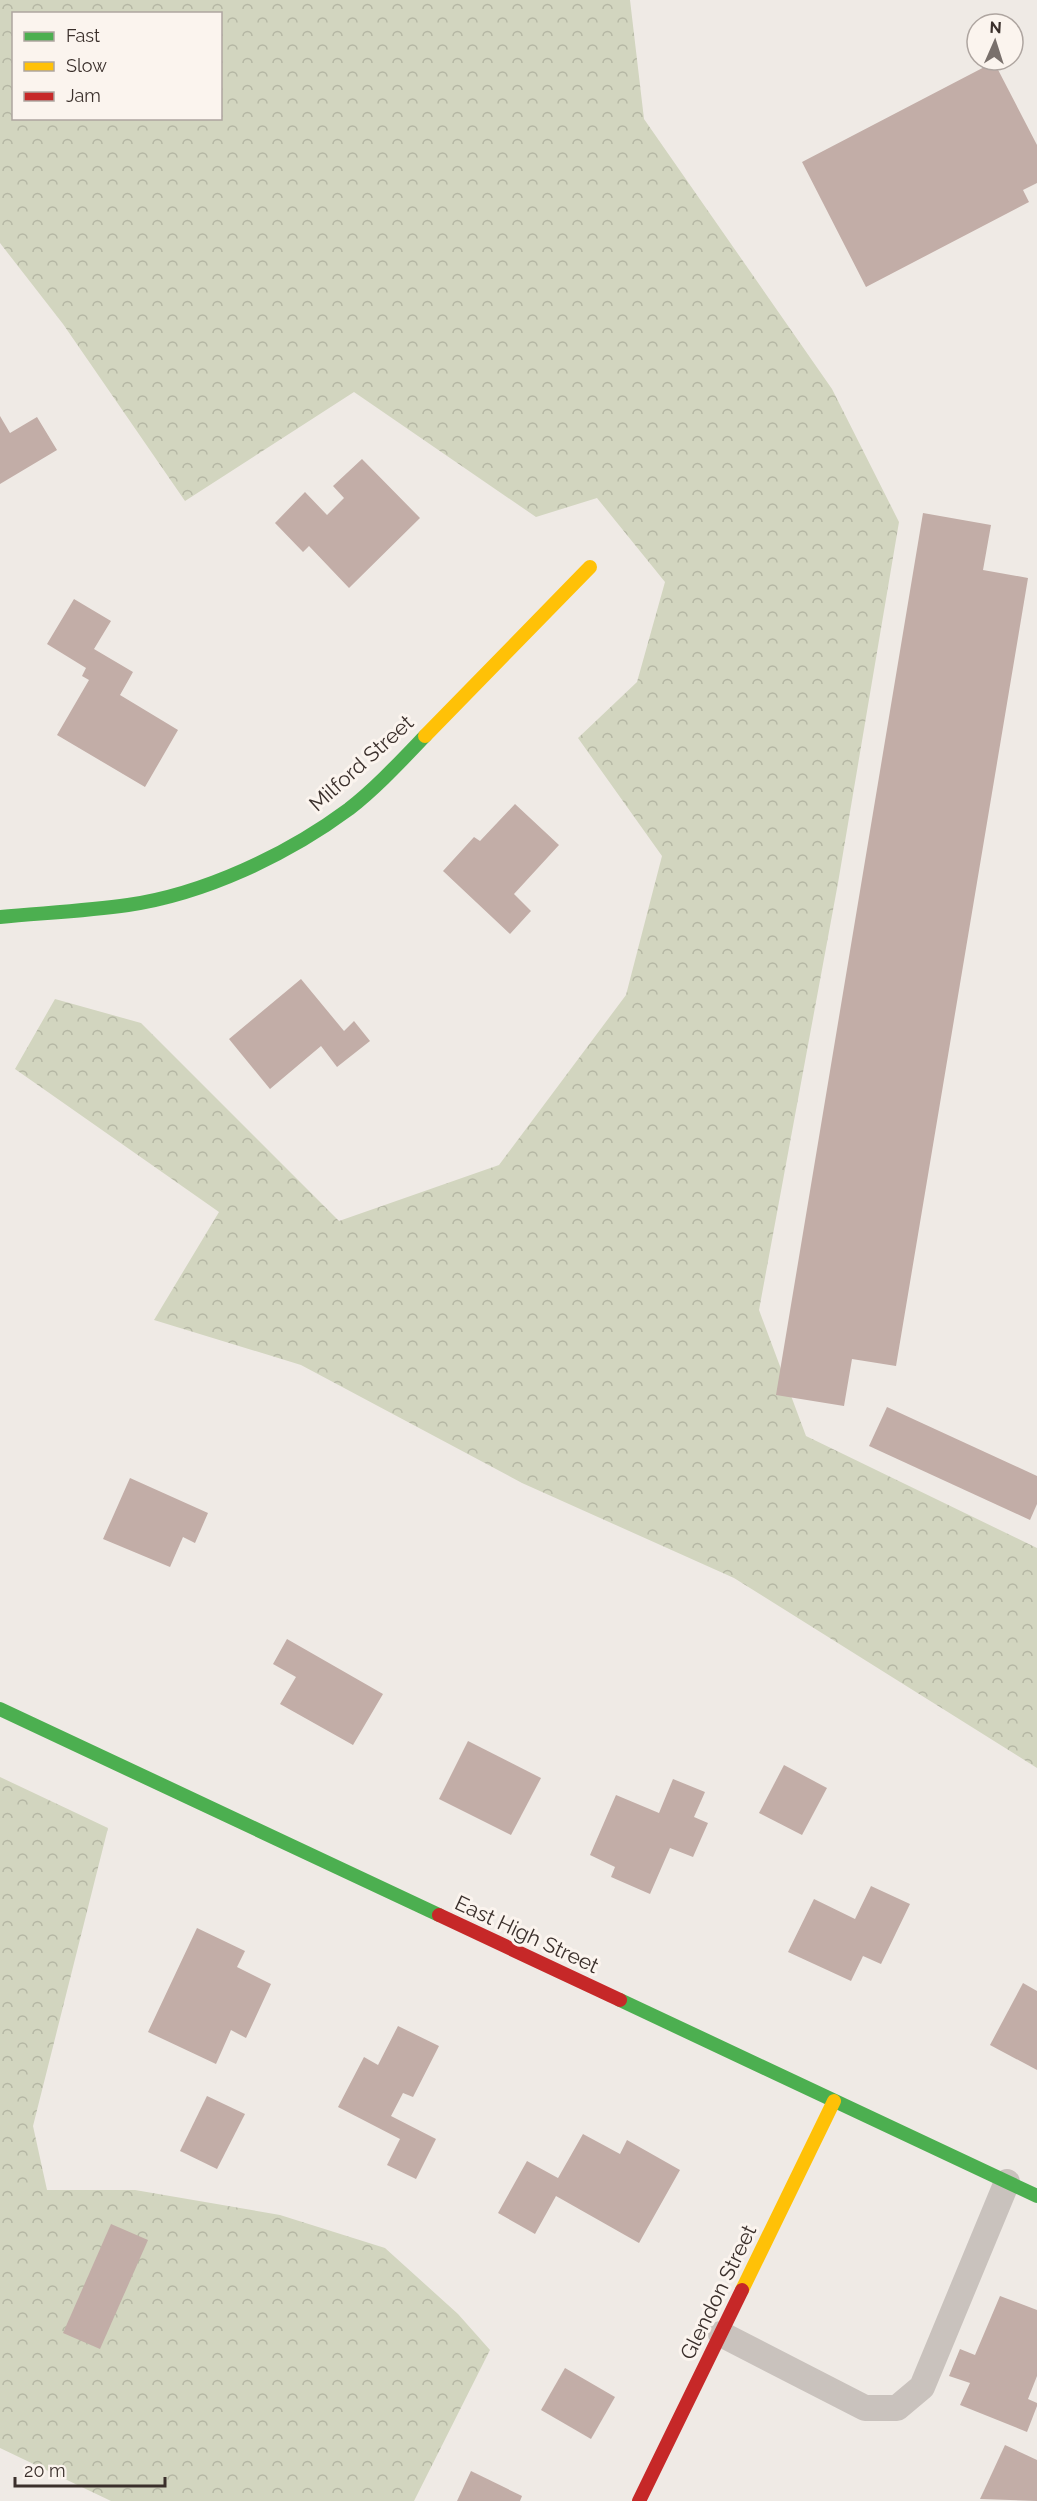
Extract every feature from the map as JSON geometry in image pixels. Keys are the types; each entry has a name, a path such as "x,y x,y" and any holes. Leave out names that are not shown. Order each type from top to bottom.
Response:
{"street":[{"name":"Milford Street","path":"0,917 128,905 179,894 262,861 303,840 350,808 391,771 590,567"},
{"name":"East High Street","path":"0,1710 1037,2196"},
{"name":"Glendon Street","path":"639,2501 834,2101"}],"lane":[{"path":"721,2334 865,2408 897,2408 922,2387 1007,2182"}],"green space":[{"path":"0,0 630,0 644,119 832,389 899,522 838,883 759,1310 806,1436 1037,1548 1037,1768 734,1578 522,1483 301,1365 154,1320 219,1212 15,1069 55,999 141,1023 339,1221 499,1165 626,995 662,856 578,738 637,682 665,582 597,498 536,517 354,392 185,501 63,324 0,243"},
{"path":"0,1777 108,1828 33,2126 47,2190 135,2190 280,2215 385,2248 458,2314 490,2350 414,2501 111,2501 0,2448"}],"building":[{"path":"975,72 999,72 1037,145 1037,183 1023,190 1029,202 866,287 802,162"},
{"path":"0,416 10,433 37,417 57,450 0,484"},
{"path":"362,459 420,518 349,588 309,546 303,552 275,523 305,492 327,515 344,498 333,486"},
{"path":"923,513 991,525 983,570 1028,578 896,1366 852,1359 844,1406 776,1395"},
{"path":"74,599 111,621 94,649 133,672 120,695 178,730 145,787 57,735 89,680 82,676 86,668 47,644"},
{"path":"515,804 559,845 514,894 531,911 510,934 443,871 474,837 480,841"},
{"path":"301,979 344,1031 354,1021 370,1041 337,1067 321,1046 270,1089 229,1039"},
{"path":"887,1407 1037,1476 1037,1504 1030,1520 869,1446"},
{"path":"130,1478 208,1513 195,1543 183,1537 170,1567 103,1539"},
{"path":"287,1639 383,1694 353,1745 280,1704 296,1677 273,1664"},
{"path":"468,1741 541,1778 511,1835 439,1799"},
{"path":"784,1765 827,1788 802,1835 759,1813"},
{"path":"673,1779 705,1792 694,1817 708,1823 693,1857 670,1848 650,1894 611,1877 615,1867 590,1855 616,1795 659,1813"},
{"path":"871,1886 910,1904 881,1964 863,1956 851,1981 788,1952 814,1899 855,1919"},
{"path":"197,1928 245,1951 237,1967 271,1984 246,2038 231,2030 216,2064 148,2032"},
{"path":"1023,1983 1037,1991 1037,2070 990,2045"},
{"path":"398,2026 439,2046 413,2097 403,2093 391,2116 436,2139 416,2179 387,2165 400,2139 338,2107 364,2057 378,2065"},
{"path":"207,2096 245,2114 217,2169 180,2151"},
{"path":"583,2134 620,2154 627,2140 680,2170 639,2243 556,2196 535,2234 498,2213 527,2161 558,2178"},
{"path":"111,2224 148,2240 100,2349 63,2333"},
{"path":"1000,2296 1037,2310 1037,2376 1028,2399 1037,2403 1037,2406 1027,2432 960,2405 970,2383 949,2376 960,2349 975,2355"},
{"path":"565,2368 615,2397 591,2439 541,2410"},
{"path":"1005,2445 1037,2460 1037,2501 980,2499"},
{"path":"471,2471 522,2496 520,2501 457,2501"}],"traffic: fast":[{"path":"0,917 112,907 157,900 186,892 244,870 299,842 349,809 379,783 425,736"},
{"path":"0,1709 439,1915"},
{"path":"620,2000 1037,2196"}],"traffic: slow":[{"path":"425,736 590,567"},
{"path":"742,2290 834,2101"}],"traffic: jam":[{"path":"439,1915 620,2000"},
{"path":"639,2501 742,2290"}]}
